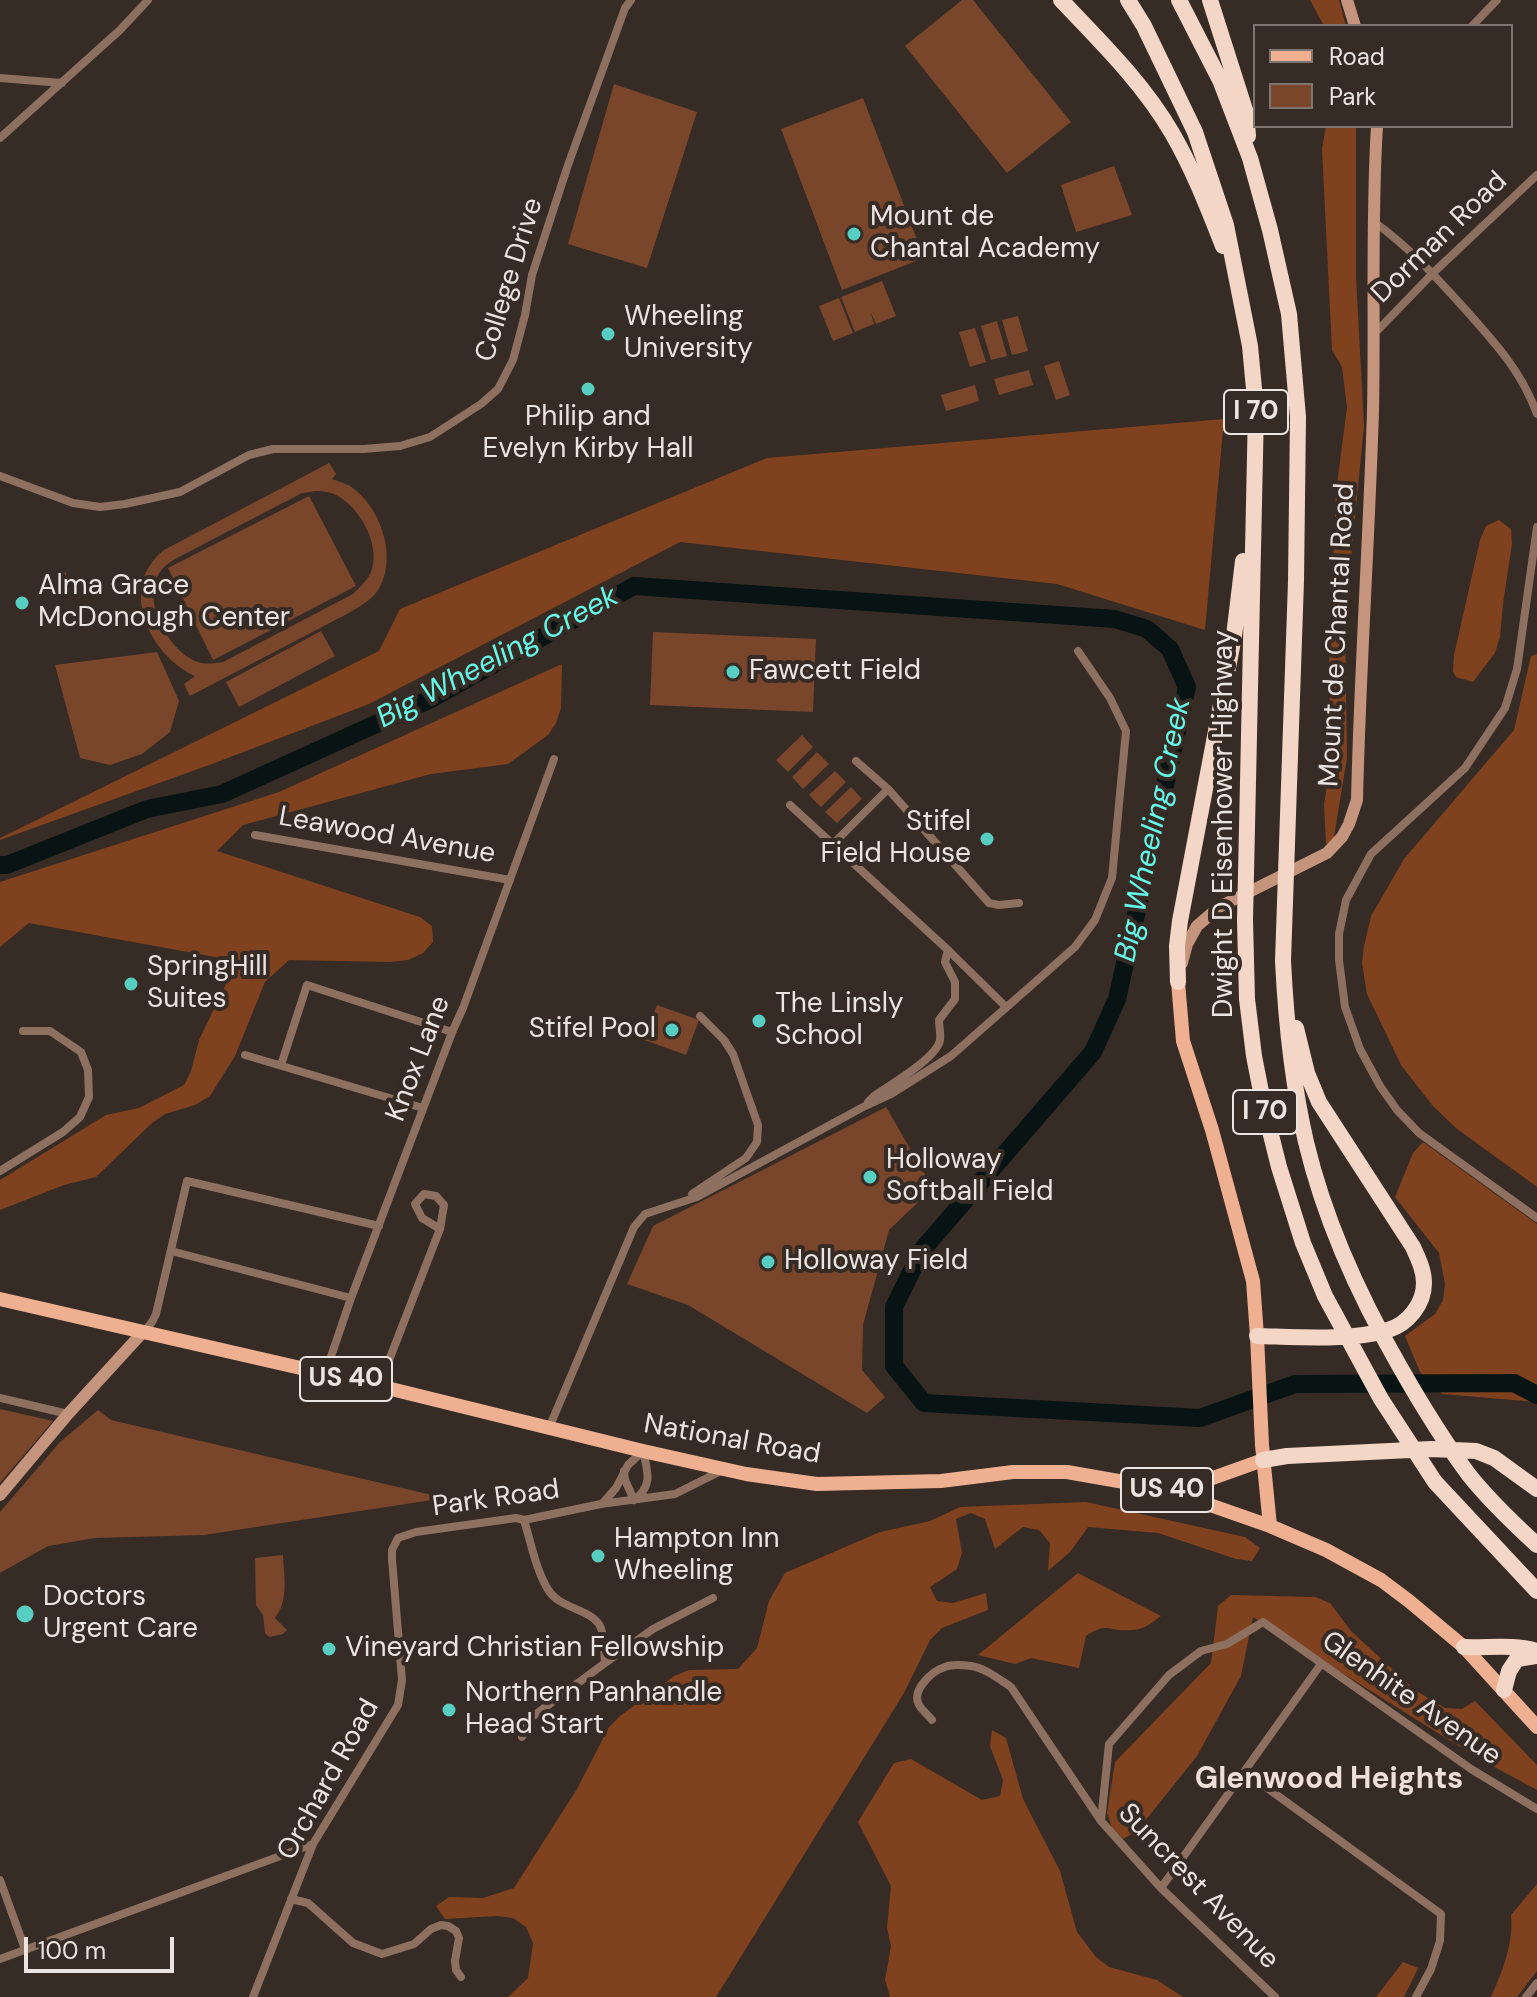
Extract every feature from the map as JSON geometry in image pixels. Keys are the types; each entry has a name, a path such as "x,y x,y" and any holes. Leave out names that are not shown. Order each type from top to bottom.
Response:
{"highway":[{"path":"1061,0 1112,54 1154,104 1172,132 1191,169 1239,288"},
{"name":"Dwight D Eisenhower Highway","path":"1128,0 1144,26 1195,132 1226,225 1250,346 1256,410 1245,848 1247,999 1254,1056 1279,1167 1303,1243 1325,1296 1381,1399 1435,1482 1537,1591"},
{"name":"Dwight D Eisenhower Highway","path":"1179,0 1220,80 1250,158 1289,314 1298,417 1296,581 1283,961 1286,1019 1306,1144 1339,1246 1361,1296 1431,1423 1471,1477 1537,1545"},
{"path":"1210,0 1246,113 1250,158"},
{"path":"1178,982 1180,921 1234,636 1255,472"},
{"path":"1258,1345 1299,1337 1360,1335 1390,1329 1403,1323 1414,1312 1424,1281 1413,1247 1319,1102 1307,1073 1296,1028 1295,992 1285,927"},
{"path":"1263,1452 1287,1456 1431,1449 1476,1451 1494,1458 1537,1489"},
{"path":"1464,1647 1510,1647 1537,1654"},
{"path":"1504,1690 1509,1671 1517,1659 1537,1654"}],"main road":[{"name":"Mount de Chantal Road","path":"1178,982 1183,1041 1212,1130 1253,1281 1270,1526"},
{"name":"National Road","path":"0,1299 379,1386 724,1470 809,1484 941,1481 1013,1472 1067,1472 1164,1489 1270,1526 1326,1550 1381,1580 1464,1647 1537,1727"},
{"path":"1164,1489 1210,1479 1263,1452"}],"street":[{"path":"0,138 120,30 148,0"},
{"name":"College Drive","path":"0,476 73,503 100,507 125,504 180,492 249,455 273,449 400,446 430,437 481,404 498,389 513,360 537,259 568,165 625,8 631,0"},
{"path":"1347,0 1354,24"},
{"path":"1474,24 1497,0"},
{"path":"0,78 62,83"},
{"name":"Mount de Chantal Road","path":"1178,982 1187,944 1197,926 1219,907 1327,853 1342,837 1357,800 1375,333 1374,172 1377,128"},
{"name":"Dorman Road","path":"1375,333 1433,273 1537,175"},
{"path":"1374,222 1433,273 1504,353 1529,391 1537,414"},
{"path":"1537,527 1517,669 1505,708 1465,768 1371,854 1346,900 1339,934 1339,960 1345,1007 1360,1049 1397,1110 1419,1133 1537,1218"},
{"path":"548,1429 634,1227 645,1214 697,1197 891,1094 951,1056 1075,947 1095,920 1112,878 1126,731 1110,698 1078,651"},
{"name":"Knox Lane","path":"325,1374 554,759"},
{"path":"856,761 888,789 989,903 1019,903"},
{"path":"833,844 888,789"},
{"path":"790,805 1006,1007"},
{"name":"Leawood Avenue","path":"255,835 510,880"},
{"path":"865,1106 938,1047 941,1035 939,1020 955,999 955,982 945,962 948,950"},
{"path":"281,1065 307,985 452,1032"},
{"path":"680,1203 746,1158 757,1142 758,1125 733,1054 700,1016"},
{"path":"0,1171 63,1132 80,1117 89,1097 88,1070 81,1052 50,1031 23,1031"},
{"path":"245,1055 423,1108"},
{"path":"0,1495 152,1322 187,1181 379,1226"},
{"path":"379,1386 440,1229 444,1205 436,1196 424,1194 415,1204 422,1218 440,1229"},
{"path":"171,1251 351,1298"},
{"path":"0,1398 68,1414"},
{"path":"624,1470 634,1500 643,1491 648,1476 643,1451"},
{"name":"Park Road","path":"601,1504 616,1488 624,1470 643,1451"},
{"name":"Park Road","path":"398,1538 416,1532 516,1518 524,1520 601,1504 675,1494 724,1470"},
{"path":"524,1520 550,1593 598,1622 602,1630 605,1663"},
{"name":"Orchard Road","path":"254,1997 313,1844 398,1705 402,1680 392,1550 398,1538"},
{"path":"522,1737 528,1720 605,1663 653,1629 713,1598"},
{"name":"Glenhite Avenue","path":"1101,1821 1109,1744 1169,1675 1201,1651 1227,1644 1263,1622 1471,1769 1537,1809"},
{"path":"1161,1888 1321,1664"},
{"name":"Suncrest Avenue","path":"932,1720 918,1704 917,1696 925,1680 948,1665 972,1666 992,1674 1011,1687 1101,1821 1161,1888 1275,1997"},
{"path":"1245,1772 1441,1914 1440,1941 1431,1969 1416,1997"},
{"path":"0,1959 313,1844"},
{"path":"0,1880 25,1949"},
{"name":"Orchard Road","path":"291,1899 308,1903 353,1943 382,1954 414,1944 431,1929 448,1926 456,1931 459,1938 455,1961 461,1977"},
{"path":"1526,1997 1537,1983"}],"green space":[{"path":"962,0 973,0 1071,122 1007,173 905,46"},
{"path":"614,84 697,112 647,268 568,244"},
{"path":"863,98 924,258 842,290 781,129"},
{"path":"1114,166 1132,215 1076,232 1061,185"},
{"path":"882,281 896,316 876,324 871,313 874,324 855,332 841,297"},
{"path":"839,298 853,333 833,341 819,306"},
{"path":"1018,316 1028,351 1012,355 1002,320"},
{"path":"997,321 1007,356 991,360 981,326"},
{"path":"975,328 986,362 970,367 959,332"},
{"path":"1059,361 1070,395 1056,400 1044,366"},
{"path":"1029,370 1033,385 999,395 994,379"},
{"path":"975,385 979,401 946,411 941,395"},
{"path":"329,463 336,474 332,479 350,486 371,507 384,535 386,566 376,593 361,606 190,696 184,684 195,676 164,653 145,619 141,601 143,582 150,565 164,550","holes":["318,491 343,499 365,526 374,558 371,573 364,582 353,594 223,662 198,662 178,649 162,627 154,601 157,577 167,564 302,493"]},
{"path":"309,496 356,586 213,660 168,568"},
{"path":"57,570 66,572 66,579 92,584 98,577 98,588 83,597 71,597 58,582"},
{"path":"321,631 335,656 239,707 226,682"},
{"name":"Fawcett Field","path":"653,632 816,639 813,712 650,705"},
{"path":"157,652 179,701 170,732 142,754 110,765 80,758 55,665"},
{"path":"802,735 813,747 788,772 776,760"},
{"path":"817,752 829,764 803,789 792,777"},
{"path":"835,771 846,782 821,807 809,795"},
{"path":"851,787 862,799 837,823 825,812"},
{"name":"Stifel Pool","path":"657,1005 699,1020 686,1055 644,1040"},
{"path":"886,1107 933,1188 889,1230 863,1325 862,1370 885,1397 867,1413 688,1305 627,1284 653,1226"},
{"path":"0,1409 53,1421 0,1483"},
{"path":"98,1410 111,1420 445,1498 204,1535 95,1538 48,1546 0,1573 0,1512 60,1442"},
{"path":"283,1555 284,1596 275,1618 287,1630 269,1637 265,1633 263,1615 256,1605 255,1558"}],"shaded area":[{"path":"1310,0 1339,0 1345,24 1323,24"},
{"path":"1326,128 1356,128 1356,276 1364,426 1345,619 1347,758 1333,843 1326,844 1324,804 1335,736 1328,690 1336,492 1347,407 1342,367 1332,350 1322,149"},
{"path":"1224,419 1205,630 1057,584 680,542 369,704 0,840 379,651 400,609 767,458"},
{"path":"1499,520 1511,529 1512,544 1500,637 1495,653 1473,682 1456,677 1453,671 1454,655 1480,540 1486,526"},
{"path":"1537,654 1537,1187 1456,1128 1432,1105 1401,1065 1367,994 1362,963 1371,916 1404,859 1514,730 1531,656"},
{"path":"562,664 561,708 556,723 548,735 508,764 431,774 243,825 217,851 420,917 432,926 433,942 423,953 408,960 390,962 289,960 265,982 235,1056 210,1096 195,1105 165,1114 152,1123 96,1177 64,1185 0,1210 0,1180 106,1115 139,1108 184,1085 199,1040 237,961 29,923 0,947 0,882 279,792"},
{"path":"1423,1142 1537,1224 1537,1402 1442,1394 1420,1372 1405,1336 1435,1314 1443,1300 1445,1284 1439,1253 1395,1197 1413,1153"},
{"path":"1086,1502 1245,1537 1260,1548 1252,1561 1236,1559 1158,1533 1088,1527 1070,1552 1048,1571 1050,1543 1039,1530 1023,1527 995,1549 985,1519 971,1513 956,1519 962,1553 957,1569 930,1587 937,1601 953,1603 986,1593 988,1610 942,1628 930,1640 904,1693 716,1997 508,1997 528,1978 533,1943 526,1927 513,1918 497,1916 445,1919 436,1906 449,1897 483,1898 514,1888 577,1789 609,1727 674,1676 689,1670 738,1669 757,1648 769,1601 785,1573 880,1532 930,1521 960,1507"},
{"path":"1078,1573 1161,1616 1139,1629 1104,1628 1086,1636 1079,1668 1031,1658 1015,1664 978,1655"},
{"path":"1231,1595 1315,1597 1330,1603 1351,1631 1415,1690 1445,1708 1462,1709 1475,1701 1537,1765 1537,1790 1476,1757 1253,1617 1241,1676 1197,1756 1137,1831 1123,1839 1112,1828 1107,1813 1115,1762 1211,1663 1218,1606"},
{"path":"992,1730 1006,1738 1023,1799 1060,1871 1077,1932 1096,1957 1109,1967 1157,1980 1183,1997 890,1997 885,1980 891,1946 887,1928 891,1886 858,1822 894,1763 911,1759 982,1800 1000,1796 1003,1780 990,1746"},
{"path":"1537,1884 1537,1971 1517,1997 1491,1997 1509,1947 1511,1915"},
{"path":"1403,1962 1418,1968 1404,1997 1376,1997"}],"waterway":[{"name":"Big Wheeling Creek","path":"0,865 7,865 147,809 222,794 431,699 634,586 1115,619 1147,629 1170,649 1187,687 1117,999 1093,1052 922,1250 894,1307 894,1366 924,1403 1200,1418 1295,1384 1514,1383 1537,1395"}],"place":[{"name":"Mount de Chantal Academy","path":"854,234"},
{"name":"Wheeling University","path":"608,334"},
{"name":"Philip and Evelyn Kirby Hall","path":"588,389"},
{"name":"Alma Grace McDonough Center","path":"22,603"},
{"name":"Fawcett Field","path":"733,672"},
{"name":"Stifel Field House","path":"987,839"},
{"name":"SpringHill Suites","path":"131,984"},
{"name":"The Linsly School","path":"759,1021"},
{"name":"Stifel Pool","path":"672,1030"},
{"name":"Holloway Softball Field","path":"870,1177"},
{"name":"Holloway Field","path":"768,1262"},
{"name":"Hampton Inn Wheeling","path":"598,1556"},
{"name":"Doctors Urgent Care","path":"25,1614"},
{"name":"Vineyard Christian Fellowship","path":"329,1649"},
{"name":"Northern Panhandle Head Start","path":"449,1710"}],"district":[{"name":"Glenwood Heights","path":"1329,1780"}]}
